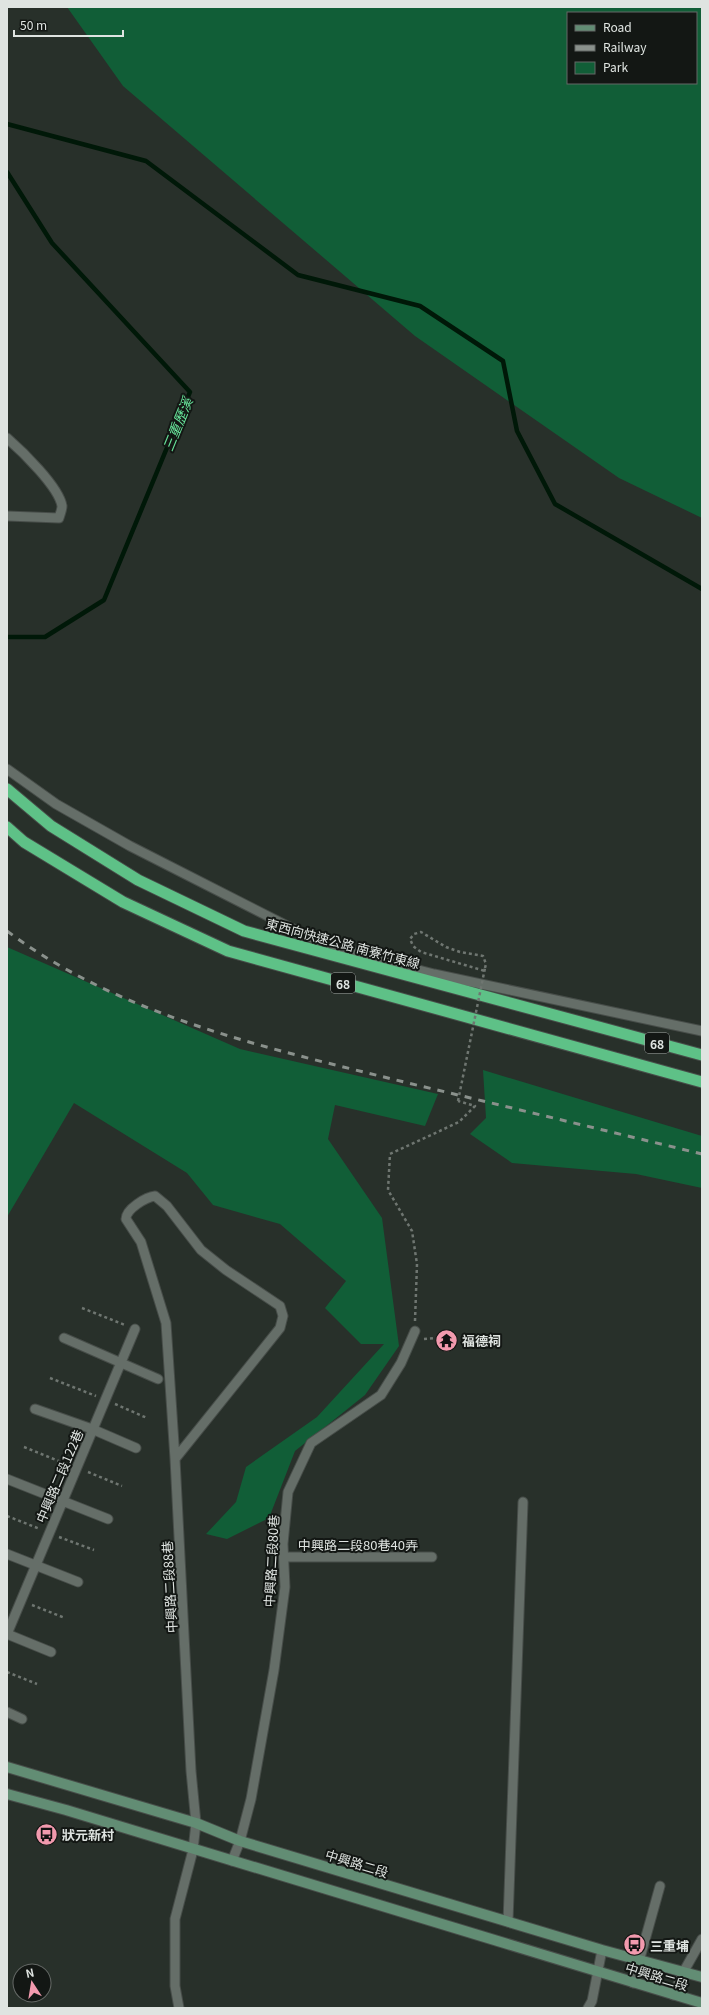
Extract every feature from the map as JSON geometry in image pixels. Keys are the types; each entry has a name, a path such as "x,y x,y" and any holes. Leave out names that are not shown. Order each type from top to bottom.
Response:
{"highway":[{"name":"東西向快速公路 南寮竹東線","path":"7,789 51,826 138,880 244,931 702,1056"},
{"name":"68","path":"7,828 24,842 124,902 228,951 702,1082"}],"main road":[{"name":"中興路二段","path":"7,1767 196,1823 240,1841 508,1922 602,1950 702,1977"},
{"name":"中興路二段","path":"7,1794 66,1810 193,1850 232,1860 702,2004"}],"lane":[{"path":"7,438 20,449 53,487 59,496 62,507 59,518 7,516"},
{"path":"7,769 56,804 130,846 308,936 369,958 434,974 702,1031"},
{"name":"中興路二段88巷","path":"175,1459 280,1328 283,1316 280,1306 226,1270 201,1250 166,1206 155,1196 132,1208 126,1216 126,1219 141,1242 166,1323 175,1459 191,1770 196,1823 193,1850 175,1919 175,1986 179,2008"},
{"name":"中興路二段122巷","path":"7,1634 135,1329"},
{"name":"中興路二段80巷","path":"232,1860 240,1841 251,1799 274,1670 285,1587 284,1557 288,1492 311,1443 381,1394 401,1363 414,1331"},
{"path":"64,1338 158,1379"},
{"path":"35,1409 92,1429 136,1448"},
{"path":"7,1479 108,1519"},
{"path":"508,1922 523,1502"},
{"path":"7,1554 78,1582"},
{"name":"中興路二段80巷40弄","path":"284,1557 432,1557"},
{"path":"7,1634 51,1652"},
{"path":"7,1712 22,1719"},
{"path":"633,1983 660,1886"},
{"path":"673,1995 684,1971 702,1939"},
{"path":"588,2008 592,2001 602,1950"}],"path":[{"path":"414,1331 417,1264 412,1231 388,1190 390,1154 459,1122 475,1106 458,1101 485,968 486,964 483,956 460,952 446,947 421,932 414,934 410,939 413,946 421,952 490,973"},
{"path":"82,1308 135,1329"},
{"path":"50,1378 147,1418"},
{"path":"24,1448 122,1486"},
{"path":"7,1516 94,1550"},
{"path":"21,1600 65,1618"},
{"path":"7,1672 38,1684"}],"green space":[{"path":"67,7 702,7 702,518 619,478 415,336 123,86"},
{"path":"7,947 240,1049 438,1094 425,1126 335,1105 328,1139 382,1218 399,1346 365,1395 295,1451 269,1518 227,1539 206,1534 236,1502 246,1467 317,1417 384,1344 361,1344 325,1308 346,1281 280,1224 213,1205 187,1173 74,1103 7,1217"},
{"path":"483,1070 702,1136 702,1188 636,1174 512,1163 470,1134 486,1118"}],"waterway":[{"path":"7,124 146,161 298,275 420,306 503,361 517,431 555,504 702,589"},
{"name":"三重歷溪","path":"7,172 52,243 190,392 104,600 45,637 7,637"}],"railway":[{"path":"7,931 51,961 98,986 147,1008 198,1026 301,1056 702,1154"}],"place":[{"name":"福德祠","path":"447,1340"},
{"name":"狀元新村","path":"46,1834"},
{"name":"三重埔","path":"634,1945"}]}
